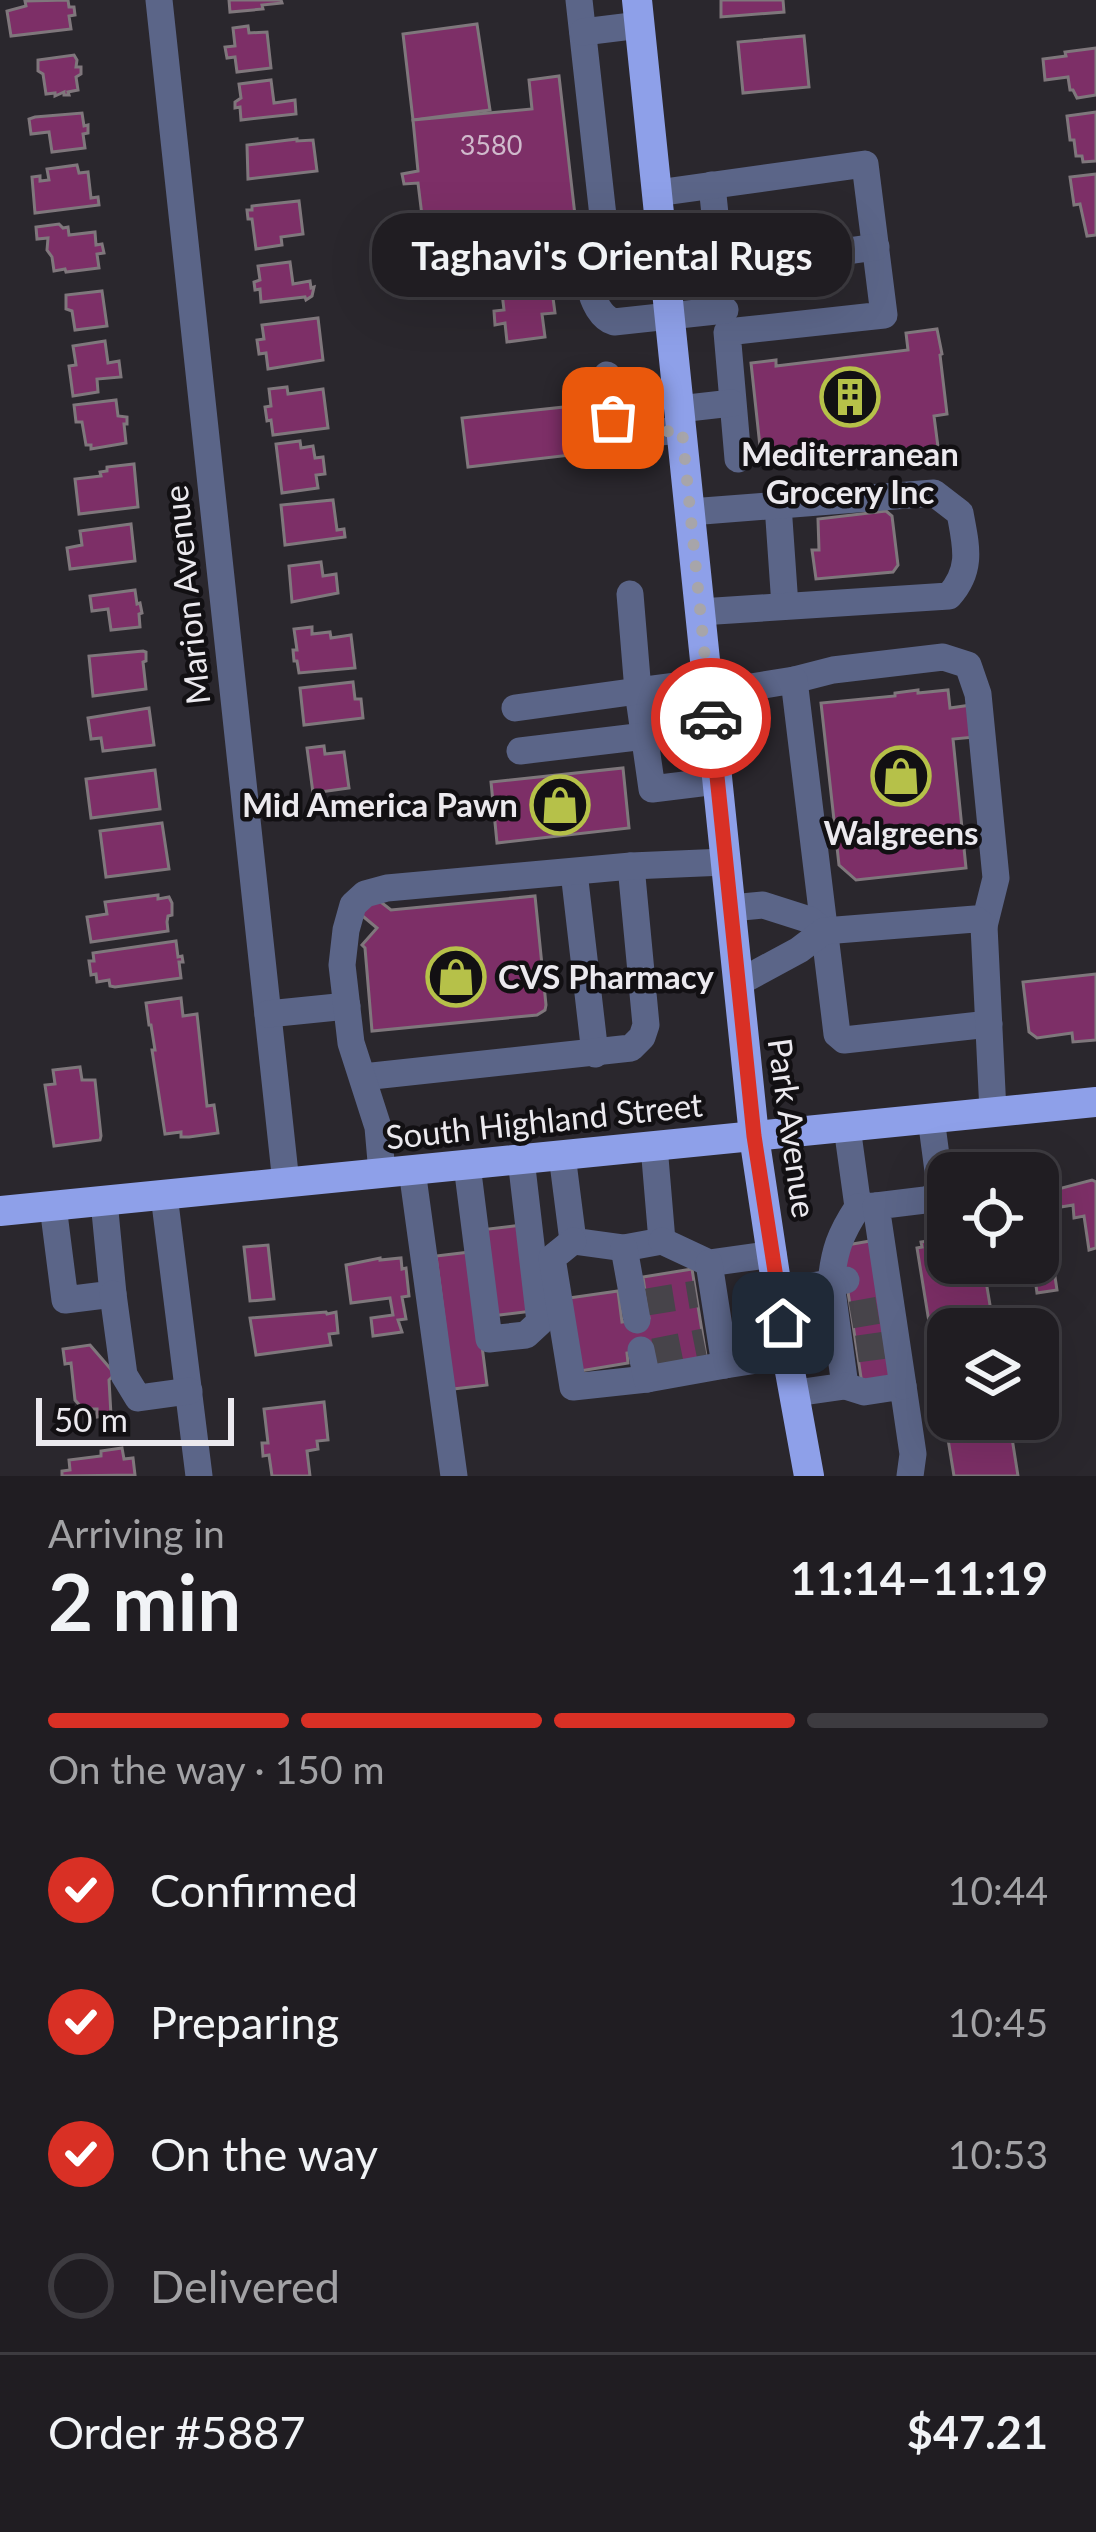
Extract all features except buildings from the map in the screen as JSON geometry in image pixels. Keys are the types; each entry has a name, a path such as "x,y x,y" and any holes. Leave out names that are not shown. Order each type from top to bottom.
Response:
{"main road":[{"name":"Park Avenue","path":"638,12 754,1136 809,1476"},
{"name":"South Highland Street","path":"0,1211 1096,1102"}],"street":[{"name":"Marion Avenue","path":"159,0 286,1183"},
{"path":"579,0 603,216"},
{"path":"583,32 638,12"},
{"path":"657,193 865,164 884,315 726,321 670,316 603,319 595,307 589,267 594,255 603,249 662,242"},
{"path":"712,185 738,460"},
{"path":"720,269 876,247"},
{"path":"607,375 617,430 628,435 732,403"},
{"path":"690,512 934,493 960,513 968,558 949,596 700,612"},
{"path":"778,505 785,606"},
{"path":"630,594 652,789 717,781"},
{"path":"515,708 638,691 794,680 833,670 943,657 968,665 978,694 996,878 984,926 993,1112"},
{"path":"794,680 837,1034 844,1040 989,1024"},
{"path":"520,751 645,736"},
{"path":"454,1476 397,1172 351,1043 342,965 353,905 365,894 387,888 725,862"},
{"path":"363,1077 631,1048 643,1037 646,1025 631,866"},
{"path":"574,872 595,1054"},
{"path":"730,908 763,904 810,920 824,931"},
{"path":"738,982 824,931 975,920 984,926"},
{"path":"268,1014 346,1006"},
{"path":"845,1386 849,1351 834,1252 867,1207 937,1196 940,1186 931,1118"},
{"path":"847,1126 903,1386 914,1454 910,1476"},
{"path":"654,1146 662,1241 706,1283 717,1348"},
{"path":"562,1155 573,1240"},
{"path":"466,1165 489,1339 526,1335 540,1322 521,1159"},
{"path":"164,1195 199,1476"},
{"path":"104,1201 124,1375 137,1398 189,1390"},
{"path":"52,1206 64,1300 113,1294"},
{"path":"662,1241 624,1248 573,1240 552,1258 573,1387 646,1359 717,1348 787,1355"},
{"path":"624,1248 639,1309"},
{"path":"706,1283 773,1254"},
{"path":"779,1291 838,1282"},
{"path":"796,1393 845,1386 863,1392 903,1386"}],"tunnel":[{"path":"647,1302 696,1294"},
{"path":"851,1315 880,1310"},
{"path":"654,1352 704,1342"},
{"path":"857,1349 886,1345"}],"way so far":[{"path":"613,418 617,430 628,435 682,430 711,718"}],"place":[{"name":"Mediterranean Grocery Inc","path":"850,397"},
{"name":"Taghavi's Oriental Rugs","path":"613,418"},
{"name":"Walgreens","path":"901,776"},
{"name":"Mid America Pawn","path":"560,805"},
{"name":"CVS Pharmacy","path":"456,977"}],"route":[{"path":"711,718 754,1136 783,1323"}]}
